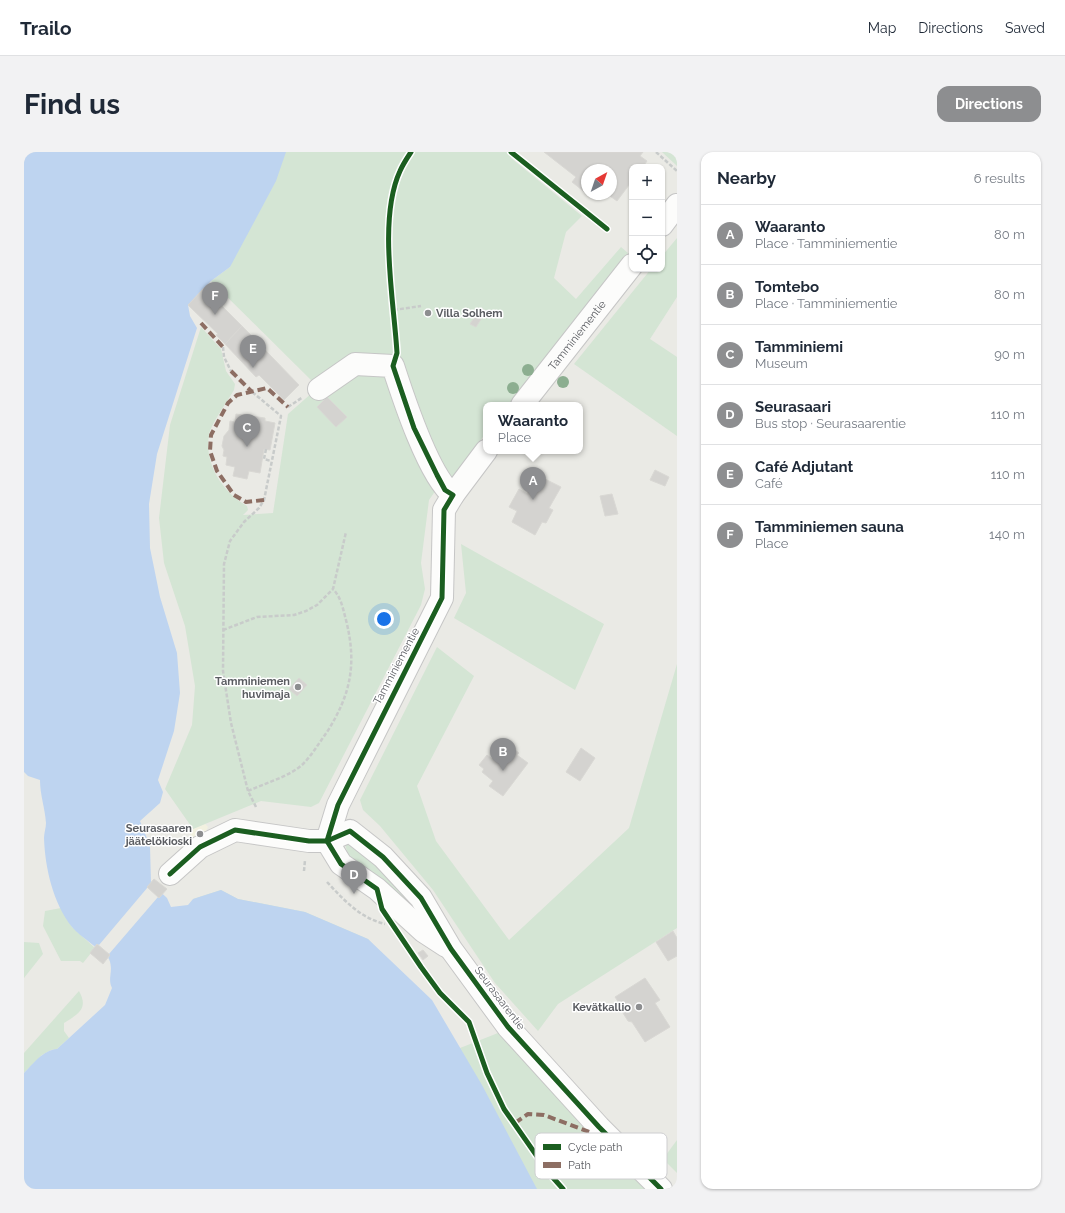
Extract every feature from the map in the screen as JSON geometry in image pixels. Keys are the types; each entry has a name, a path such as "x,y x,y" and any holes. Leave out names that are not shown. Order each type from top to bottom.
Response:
{"street":[{"path":"665,221 677,205"},
{"name":"Tamminiementie","path":"524,402 629,269"},
{"path":"310,393 355,364 393,366 414,428 445,490 452,495"},
{"name":"Tamminiementie","path":"327,841 338,805 442,598 444,510 452,495 484,454"},
{"name":"Seurasaarentie","path":"170,874 200,847 234,830 309,841 327,841 350,831 383,857 421,898 451,949 508,1027 605,1133"},
{"name":"Seurasaarentie","path":"327,841 341,864 377,889 423,931 451,949"},
{"name":"Seurasaarentie","path":"651,1179 661,1189"}],"path":[{"path":"656,152 677,171"},
{"path":"394,317 394,307 421,306"},
{"path":"223,347 224,357 231,371"},
{"path":"251,391 281,416 264,500 259,508 244,522 230,542 224,564 223,671 231,723 248,791 256,807"},
{"path":"288,407 310,393"},
{"path":"266,450 264,459 271,461"},
{"path":"223,630 257,617 294,615 317,605 333,589 346,532"},
{"path":"248,791 291,772 302,765 314,751 335,719 346,696 350,680 352,660 348,630 342,606 338,594 333,589"},
{"path":"327,882 348,905 372,921 387,924"}],"shaded area":[{"path":"262,152 515,152 511,158 582,216 566,232 554,278 576,299 621,247 628,253 510,402 483,402 483,437 446,486 436,490 429,500 421,563 425,589 421,605 319,803 311,807 261,801 193,829 165,789 192,725 195,686 185,626 164,563 159,518 170,425 201,327 221,349 226,371 235,384 234,390 210,431 208,446 212,467 223,485 230,493 247,506 248,510 243,515 273,513 288,414 313,392 315,384 211,281 230,267"},
{"path":"662,152 677,152 677,166"},
{"path":"677,238 677,297 650,339 677,357 677,436 574,364 649,272 665,272 665,252"},
{"path":"461,544 604,624 575,690 454,618 466,593"},
{"path":"437,647 474,676 417,786 436,841 509,940 629,828 677,664 677,928 558,1004 538,1031 495,983 433,890 380,826 363,810 360,800"},
{"path":"205,824 208,827 198,848 190,834 193,829"},
{"path":"348,841 389,872 425,922 349,857 345,845"},
{"path":"221,890 238,899 305,912 368,939 460,1048 498,1033 591,1133 535,1133 535,1179 637,1179 647,1189 480,1189 193,899"},
{"path":"61,908 72,927 95,948 83,963 80,961 61,961 43,926 45,911"},
{"path":"24,942 39,943 43,954 24,978"},
{"path":"79,991 83,1002 82,1007 78,1014 64,1023 64,1031 69,1038 57,1049 51,1050 42,1055 24,1073 24,1053"},
{"path":"677,1140 677,1173 667,1163 667,1154"}],"water":[{"path":"24,152 286,152 276,181 230,267 211,281 188,305 190,316 197,328 157,454 149,504 150,548 160,597 177,653 180,693 174,731 158,780 163,792 160,803 140,821 150,846 151,883 167,898 171,907 188,905 193,899 221,890 238,899 305,912 368,939 432,1000 482,1085 537,1189 24,1189 24,1073 47,1052 57,1049 105,1005 112,988 110,981 111,967 109,959 72,927 65,918 55,896 46,861 44,838 46,823 40,780 28,776 24,772"}],"pier":[{"path":"153,881 164,892 109,954 110,955 107,960 93,949 97,944 99,945"}],"building":[{"path":"544,152 643,152 640,156 647,161 645,164 629,164 629,185 617,201 616,200 617,200 617,164 581,164 581,189 572,182 576,177"},
{"path":"204,288 242,326 225,344 216,335 218,334 188,305"},
{"path":"481,308 486,311 476,327 470,324"},
{"path":"242,326 299,385 284,400 259,375 256,377 225,344"},
{"path":"327,397 347,417 336,427 317,407"},
{"path":"236,414 265,418 265,421 275,423 270,450 264,449 260,473 249,471 247,479 233,476 235,467 226,465 227,457 223,456 224,450 222,446 224,436 229,430 230,421 235,422"},
{"path":"655,470 669,477 665,486 650,480"},
{"path":"543,478 561,487 549,508 553,510 546,523 542,522 535,535 512,522 517,511 509,507 519,489 527,494 534,481 540,484"},
{"path":"612,494 618,514 605,516 600,496"},
{"name":"Tamminiemen huvimaja","path":"299,678 307,685 297,696 289,689"},
{"path":"504,742 519,753 517,755 528,763 503,796 489,786 493,781 482,772 484,769 479,765 487,755 492,759"},
{"path":"581,748 595,758 580,781 566,772"},
{"path":"154,879 167,889 159,898 147,887"},
{"path":"673,931 677,938 677,956 668,961 656,942"},
{"path":"97,944 110,955 103,964 90,953"},
{"path":"423,950 428,956 423,960 418,953"},
{"name":"Kevätkallio","path":"645,978 660,1000 655,1003 670,1027 645,1042 632,1022 628,1021 623,1013 624,1010 615,997"}],"marked path":[{"path":"201,323 223,347"},
{"path":"231,371 251,391"},
{"path":"264,500 246,502 234,495 217,471 210,451 211,435 228,403 237,395 267,388 288,407"},
{"path":"515,1123 528,1114 544,1115 592,1133"}],"cycle path":[{"path":"327,841 338,805 442,598 444,510 453,495 445,490 414,428 393,366 397,353 389,260 390,212 393,190 400,171 411,152"},
{"path":"511,152 607,229"},
{"path":"170,874 200,847 235,830 309,841 327,841 350,831 383,857 421,898 451,949 508,1027 605,1133"},
{"path":"327,841 341,864 377,889 382,909 421,967 440,993 469,1022 487,1073 504,1109 535,1153"},
{"path":"554,1179 563,1189"},
{"path":"651,1179 661,1189"}],"place":[{"name":"Villa Solhem","path":"428,313"},
{"name":"Tamminiemen sauna","path":"215,315"},
{"name":"Café Adjutant","path":"253,368"},
{"name":"Tamminiemi","path":"247,447"},
{"name":"Waaranto","path":"533,500"},
{"name":"Tamminiemen huvimaja","path":"298,687"},
{"name":"Tomtebo","path":"503,771"},
{"name":"Seurasaaren jäätelökioski","path":"200,834"},
{"name":"Seurasaari","path":"354,894"},
{"name":"Kevätkallio","path":"639,1007"}]}
